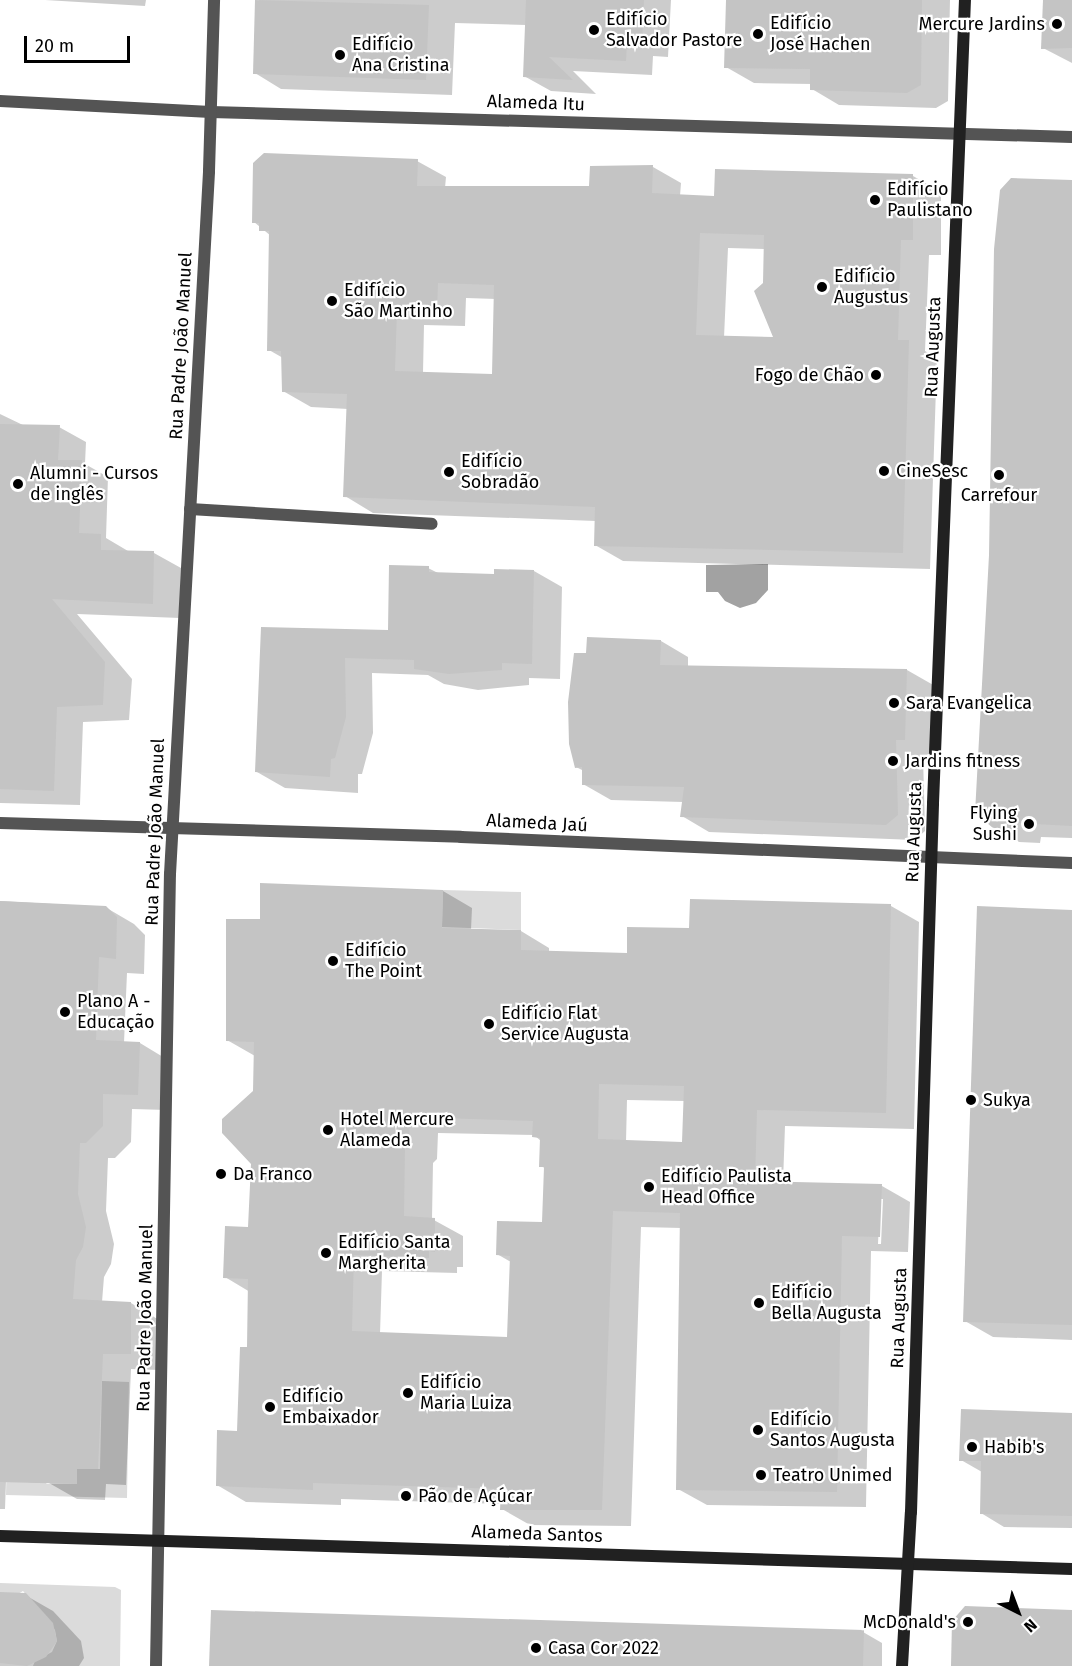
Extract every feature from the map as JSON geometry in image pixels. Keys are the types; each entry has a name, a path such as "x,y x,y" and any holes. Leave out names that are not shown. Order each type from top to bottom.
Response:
{"main road":[{"name":"Rua Augusta","path":"902,1666 905,1564 911,1512 932,859 965,0"},
{"name":"Alameda Santos","path":"0,1536 1072,1569"}],"street":[{"name":"Rua Padre João Manuel","path":"156,1666 172,828 190,509 214,0"},
{"name":"Alameda Itu","path":"0,101 210,112 1072,137"},
{"path":"190,509 432,524"},
{"name":"Alameda Jaú","path":"0,823 1072,863"}],"shaded area":[{"path":"768,564 768,590 756,603 740,608 725,601 718,592 706,592 706,565"},
{"path":"443,890 521,892 521,930 442,927"},
{"path":"102,1381 129,1382 127,1498 6,1495 7,1448 47,1484 77,1484 77,1469 100,1469"},
{"path":"0,1583 115,1587 121,1590 120,1666 33,1666 35,1661 52,1652 57,1641 55,1630 23,1591 8,1600 0,1592"}],"building":[{"name":"Edifício Ana Cristina","path":"255,0 429,5 426,80 253,74"},
{"path":"526,0 644,0 642,43 627,42 626,61 549,57 573,80 523,77"},
{"path":"726,0 922,0 921,85 907,93 810,90 810,69 724,68"},
{"name":"Mercure Jardins","path":"1043,0 1072,0 1072,48 1041,49"},
{"path":"264,153 418,159 417,186 589,186 590,166 653,165 652,193 714,196 715,169 913,174 913,240 901,240 898,340 909,340 903,553 594,546 595,507 343,497 347,394 282,392 281,351 267,351 269,231 259,231 259,223 252,223 253,163","holes":["700,233 764,235 763,283 754,291 773,337 696,335","438,283 494,285 492,374 395,371 397,310 437,311"]},
{"path":"1011,178 1072,180 1072,826 1016,823 1015,830 993,828 975,813 989,555 994,249 1000,190"},
{"path":"0,424 60,425 58,460 82,460 79,533 101,534 101,550 154,551 153,604 52,599 105,662 103,705 57,707 54,791 0,789"},
{"path":"389,565 429,566 429,572 494,574 494,569 534,570 532,664 502,663 502,670 449,674 414,669 414,660 345,658 346,717 335,758 331,759 330,777 255,772 261,627 388,630"},
{"path":"587,637 661,640 660,665 907,669 905,740 896,740 898,815 886,825 680,817 684,787 582,785 582,767 575,768 569,744 568,702 574,653 586,653"},
{"path":"260,883 443,890 442,928 521,930 521,950 627,953 627,927 689,928 690,899 891,904 886,1113 757,1110 755,1181 882,1184 880,1237 842,1236 837,1492 676,1490 680,1213 613,1211 602,1510 500,1510 501,1489 313,1483 313,1490 216,1486 217,1430 237,1431 240,1347 247,1347 248,1279 223,1278 225,1226 248,1227 251,1164 222,1133 222,1119 253,1091 254,1042 226,1041 226,919 260,919","holes":["599,1084 684,1086 682,1142 598,1139","410,1117 533,1121 532,1137 540,1138 539,1167 544,1167 542,1222 497,1221 496,1255 510,1256 507,1337 352,1331 354,1255 429,1258 429,1251 435,1252 435,1218 404,1216 405,1146 409,1142"]},
{"path":"0,901 106,906 117,917 116,959 99,957 96,1040 140,1042 138,1095 103,1094 103,1126 86,1143 80,1143 78,1194 86,1227 83,1247 76,1260 73,1299 131,1302 131,1354 103,1354 98,1469 77,1469 77,1484 0,1482"},
{"path":"977,906 1072,910 1072,1325 963,1322"},
{"path":"961,1409 1072,1413 1072,1516 980,1514 981,1461 959,1461"},
{"path":"0,1592 26,1593 53,1623 57,1641 46,1657 27,1666 0,1663"},
{"path":"965,1606 1072,1610 1072,1666 951,1666 952,1621"},
{"name":"Casa Cor 2022","path":"211,1610 864,1630 863,1666 209,1666"}],"place":[{"name":"Mercure Jardins","path":"1057,24"},
{"name":"Edifício Salvador Pastore","path":"594,30"},
{"name":"Edifício José Hachen","path":"758,34"},
{"name":"Edifício Ana Cristina","path":"340,55"},
{"name":"Edifício Paulistano","path":"875,200"},
{"name":"Edifício Augustus","path":"822,287"},
{"name":"Edifício São Martinho","path":"332,301"},
{"name":"Fogo de Chão","path":"876,375"},
{"name":"CineSesc","path":"884,471"},
{"name":"Edifício Sobradão","path":"449,472"},
{"name":"Carrefour","path":"999,475"},
{"name":"Alumni - Cursos de inglês","path":"18,484"},
{"name":"Sara Evangelica","path":"894,703"},
{"name":"Jardins fitness","path":"893,761"},
{"name":"Flying Sushi","path":"1029,824"},
{"name":"Edifício The Point","path":"333,961"},
{"name":"Plano A - Educação","path":"65,1012"},
{"name":"Edifício Flat Service Augusta","path":"489,1024"},
{"name":"Sukya","path":"971,1100"},
{"name":"Hotel Mercure Alameda","path":"328,1130"},
{"name":"Da Franco","path":"221,1174"},
{"name":"Edifício Paulista Head Office","path":"649,1187"},
{"name":"Edifício Santa Margherita","path":"326,1253"},
{"name":"Edifício Bella Augusta","path":"759,1303"},
{"name":"Edifício Maria Luiza","path":"408,1393"},
{"name":"Edifício Embaixador","path":"270,1407"},
{"name":"Edifício Santos Augusta","path":"758,1430"},
{"name":"Habib's","path":"972,1447"},
{"name":"Teatro Unimed","path":"761,1475"},
{"name":"Pão de Açúcar","path":"406,1496"},
{"name":"McDonald's","path":"968,1622"},
{"name":"Casa Cor 2022","path":"536,1648"}]}
